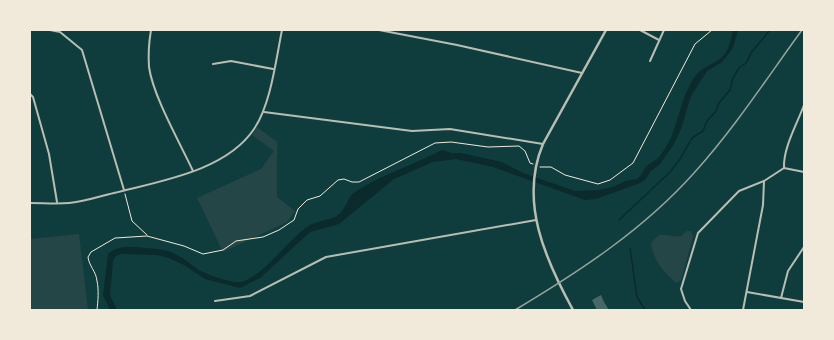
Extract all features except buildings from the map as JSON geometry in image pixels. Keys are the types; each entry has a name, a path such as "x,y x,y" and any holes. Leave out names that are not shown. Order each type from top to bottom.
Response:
{"street":[{"path":"50,30 60,32 82,50 124,190"},
{"path":"151,30 149,48 150,68 158,96 193,172"},
{"path":"30,203 70,203 124,190 193,172 209,166 234,150 253,130 264,112 282,30"},
{"path":"379,30 457,45 584,73"},
{"path":"573,310 553,274 536,220 533,190 536,164 543,144 584,73 606,30"},
{"path":"640,30 659,40"},
{"path":"650,61 664,30"},
{"path":"214,64 231,61 273,69"},
{"path":"30,94 49,154 57,202"},
{"path":"784,168 787,149 804,105"},
{"path":"264,112 412,131 450,128 543,144"},
{"path":"691,310 685,301 682,289 698,233 739,191 764,181 784,168 804,172"},
{"path":"743,310 763,205 764,181"},
{"path":"215,301 250,296 326,257 536,220"},
{"path":"782,298 788,271 804,247"},
{"path":"747,292 804,302"}],"path":[{"path":"97,310 98,280 89,263 88,257 92,252 115,238 147,236 184,246 203,254 223,250 236,241 263,237 279,230 294,220 298,209 307,200 320,196 338,180 344,179 352,182 359,182 435,143 451,142 488,147 515,145 522,147 530,163 538,166 554,169 565,175 598,184 610,180 633,163 695,44 712,30"},
{"path":"124,190 132,221 147,236"}],"shaded area":[{"path":"733,30 738,30 733,48 722,62 707,71 691,96 681,129 674,144 660,164 650,172 645,180 640,183 596,199 585,200 493,167 456,159 433,162 394,179 339,224 310,232 260,278 240,288 205,279 184,265 169,258 157,255 121,254 116,256 113,261 110,295 117,310 110,310 103,295 108,254 113,250 123,247 148,248 171,252 199,270 219,278 235,282 248,279 257,274 307,227 313,223 339,215 355,192 376,180 442,150 502,162 523,173 575,191 598,190 613,187 625,181 637,179 641,176 646,166 658,158 665,149 675,128 685,95 690,85 699,72 724,55 729,45"},
{"path":"257,127 277,142 277,197 295,211 287,222 223,252 197,198 261,169 274,151 252,135"},
{"path":"687,231 691,231 693,237 681,280 676,283 667,274 654,256 651,244 654,239 660,235 681,236"},
{"path":"79,234 88,310 30,310 30,239"}],"waterway":[{"path":"619,220 670,172 680,159 692,138 703,131 707,121 716,111 719,103 730,90 733,78 739,68 746,63 751,53 770,30"},
{"path":"630,248 637,297 645,310"}],"railway":[{"path":"515,310 587,265 632,231 674,194 723,139 802,30"}]}
